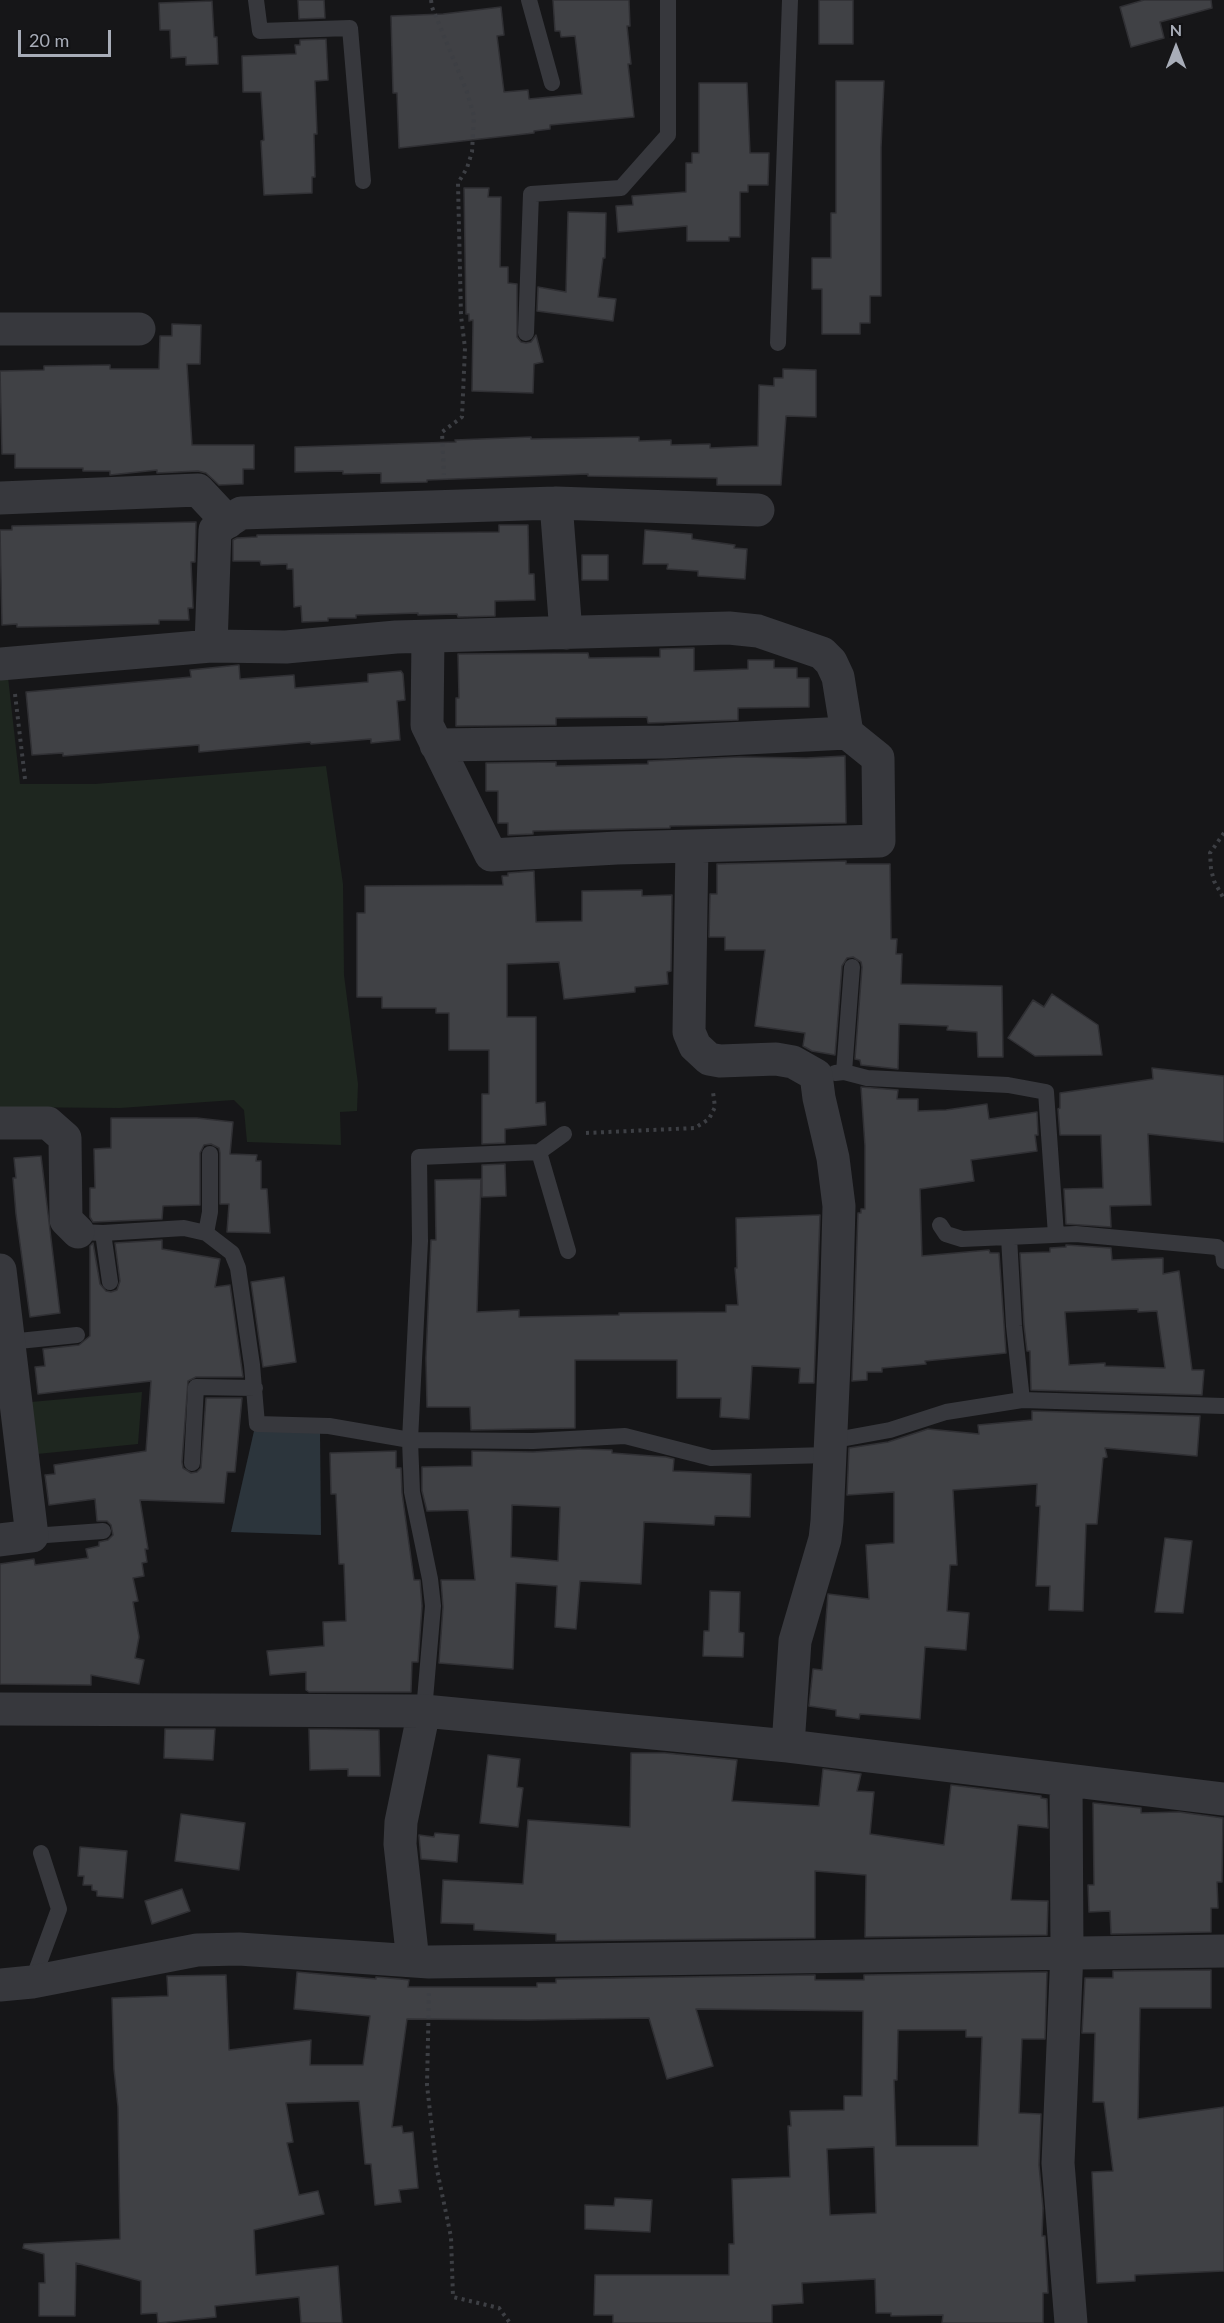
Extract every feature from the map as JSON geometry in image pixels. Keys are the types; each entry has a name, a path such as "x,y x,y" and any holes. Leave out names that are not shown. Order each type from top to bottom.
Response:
{"street":[{"path":"0,329 139,329"},
{"path":"0,498 198,490 228,522"},
{"path":"556,502 566,633"},
{"path":"211,646 215,530 241,513 556,502 758,510"},
{"path":"6,664 211,646 286,647 396,637 729,628 758,631 822,653 831,662 838,677 847,733"},
{"path":"428,637 427,724 436,745 491,855 879,841 878,758 847,733 665,741 436,745"},
{"path":"692,846 689,1032 695,1046 709,1059 720,1061 776,1059 830,1073 819,1098 833,1158 838,1206 836,1319 825,1539 795,1641 788,1746"},
{"path":"0,1123 48,1123 65,1138 66,1220 91,1233"},
{"path":"0,1270 33,1536 0,1540"},
{"path":"0,1709 424,1711 788,1746 1224,1799"},
{"path":"421,1961 400,1845 401,1822 424,1711"},
{"path":"1066,1781 1067,1952 1058,2163 1071,2323"},
{"path":"0,1986 32,1982 197,1950 239,1949 421,1961 1224,1951"}],"lane":[{"path":"256,0 260,31 350,28 363,181"},
{"path":"529,0 552,83"},
{"path":"526,333 531,194 621,188 668,135 668,0"},
{"path":"778,343 790,0"},
{"path":"852,967 830,1073 867,1078 1008,1085 1046,1092 1056,1235"},
{"path":"424,1711 433,1606 430,1579 412,1492 410,1440 420,1241 418,1157 539,1152 564,1134"},
{"path":"539,1152 568,1251"},
{"path":"206,1233 210,1212 210,1154"},
{"path":"940,1225 946,1234 962,1239 1076,1234 1216,1247 1223,1252 1224,1261"},
{"path":"110,1282 91,1233 184,1228 206,1233 232,1253 238,1268 255,1388 257,1424 329,1426 410,1440 533,1441 625,1436 711,1458 829,1448 946,1412 1022,1400 1224,1406"},
{"path":"1009,1237 1014,1326 1022,1400"},
{"path":"9,1342 77,1335"},
{"path":"192,1463 196,1387 255,1388"},
{"path":"33,1536 103,1531"},
{"path":"32,1982 59,1909 40,1853"}],"path":[{"path":"431,0 474,116 472,152 467,168 458,183 461,316 465,357 462,417 442,432 446,506"},
{"path":"6,664 25,778"},
{"path":"1224,833 1210,853 1214,881 1224,899"},
{"path":"564,1134 695,1128 709,1119 715,1107 709,1059"},
{"path":"421,1961 427,2085 436,2165 451,2237 453,2297 499,2308 510,2323"}],"shaded area":[{"path":"8,677 20,784 95,784 326,766 343,884 344,975 358,1084 357,1111 340,1112 341,1145 247,1142 244,1110 234,1100 120,1108 0,1107 0,678"},
{"path":"142,1392 138,1444 37,1454 31,1402"},
{"path":"254,1431 320,1432 321,1535 231,1532"}],"building":[{"path":"298,0 324,0 325,18 299,19"},
{"path":"553,0 629,0 630,26 627,26 631,64 628,64 634,117 550,125 550,129 534,131 534,133 399,148 397,93 393,93 391,16 443,14 501,7 504,35 497,36 504,92 528,90 529,99 582,94 575,36 561,37 560,31 555,31"},
{"path":"819,0 853,0 853,44 819,44"},
{"path":"1144,0 1211,0 1212,8 1160,22 1164,38 1131,47 1120,7"},
{"path":"212,1 218,64 186,65 186,57 171,58 170,30 160,30 159,3"},
{"path":"326,39 328,80 315,81 317,134 314,134 315,177 312,177 312,193 264,195 261,92 243,92 242,56 296,54 295,45 300,45 300,40"},
{"path":"836,81 884,81 881,148 881,296 870,296 870,323 860,323 860,334 822,334 822,289 812,289 812,258 831,258 831,213 836,213"},
{"path":"699,83 747,83 750,153 769,153 768,185 748,185 748,192 740,192 740,237 729,237 729,241 687,241 687,226 618,232 616,206 633,205 632,196 686,192 686,163 692,163 692,153 699,153"},
{"path":"464,188 489,188 488,197 501,197 500,267 508,267 508,283 517,284 517,337 521,342 526,343 531,342 536,335 543,362 534,364 533,393 472,391 473,320 469,321 469,314 466,314"},
{"path":"568,212 606,213 605,258 603,258 598,297 616,299 613,321 537,311 538,287 566,292"},
{"path":"172,324 201,325 200,364 187,364 192,445 254,445 254,469 243,469 243,484 219,485 206,473 198,471 157,473 157,470 110,475 110,471 83,471 83,468 15,468 15,454 2,454 0,371 44,370 44,366 110,365 110,369 159,369 160,336 172,336"},
{"path":"783,369 816,370 816,417 786,416 781,485 717,485 717,478 588,476 588,474 381,483 381,473 295,472 295,447 456,442 455,440 531,437 531,439 639,437 639,441 671,440 671,445 710,444 710,448 758,446 759,385 774,386 774,378 783,378"},
{"path":"196,522 195,562 191,562 193,608 188,608 189,620 159,620 159,624 17,627 17,624 2,625 0,530 12,530 12,526"},
{"path":"499,525 528,525 529,574 534,574 535,600 495,601 495,616 458,617 457,614 418,615 418,613 356,615 356,618 328,618 328,621 302,622 301,606 294,607 293,569 287,569 287,564 261,565 260,561 233,561 233,540 257,537 257,535 499,532"},
{"path":"645,530 692,534 692,539 747,549 745,579 698,576 698,571 667,569 668,564 643,564"},
{"path":"582,555 608,555 608,580 582,580"},
{"path":"694,648 694,671 748,669 748,660 774,660 774,668 797,668 797,678 809,678 809,707 738,708 738,720 648,723 647,717 556,718 556,725 456,726 456,698 459,698 458,654 588,653 589,658 660,657 660,649"},
{"path":"239,665 240,679 294,675 295,688 368,682 368,674 401,671 405,700 397,701 400,740 371,743 371,739 311,744 310,742 199,752 199,745 63,756 63,753 32,755 26,692 191,677 190,670"},
{"path":"845,756 846,823 670,826 670,828 533,831 533,834 508,835 508,823 498,823 498,791 486,791 486,763 556,762 556,766 648,764 648,761 739,757"},
{"path":"846,861 846,864 890,864 891,939 897,939 896,954 902,954 901,984 1002,986 1003,1057 978,1057 977,1032 947,1030 948,1026 899,1024 898,1069 861,1065 860,1060 855,1059 862,967 861,962 853,957 847,958 842,966 835,1055 812,1051 803,1046 805,1033 755,1026 765,950 725,950 725,937 709,937 710,894 717,894 717,864"},
{"path":"534,871 536,922 582,921 582,891 642,890 642,896 672,895 671,971 667,972 668,984 635,987 635,992 564,999 559,962 507,964 507,1017 536,1017 536,1103 545,1102 546,1125 505,1129 505,1143 482,1144 482,1094 489,1094 489,1050 449,1050 449,1013 436,1013 436,1008 382,1008 382,997 357,997 357,913 365,913 365,886 503,885 502,876 508,876 508,873"},
{"path":"1052,994 1098,1025 1102,1055 1035,1056 1008,1038 1033,1000 1044,1007"},
{"path":"1152,1068 1224,1076 1224,1142 1148,1134 1151,1205 1110,1206 1111,1227 1066,1224 1064,1189 1103,1188 1101,1135 1060,1135 1058,1109 1060,1108 1060,1093 1153,1079"},
{"path":"861,1087 898,1090 897,1099 918,1099 918,1111 946,1110 987,1104 989,1119 1037,1112 1038,1135 1035,1135 1037,1151 971,1160 974,1181 920,1189 922,1256 989,1250 990,1253 999,1253 1006,1353 882,1368 882,1372 867,1372 867,1380 852,1381 858,1213 861,1213 861,1209 865,1209 865,1146"},
{"path":"111,1118 197,1118 233,1122 230,1154 257,1155 256,1161 261,1161 261,1189 267,1189 270,1233 227,1232 229,1204 220,1204 220,1153 219,1148 211,1144 204,1145 200,1153 200,1205 163,1206 162,1219 93,1222 90,1217 90,1188 95,1188 94,1149 111,1148"},
{"path":"41,1156 60,1313 30,1317 16,1214 14,1158"},
{"path":"505,1164 506,1196 482,1197 482,1165"},
{"path":"481,1179 477,1312 519,1310 519,1317 726,1312 726,1305 738,1305 735,1268 737,1268 736,1218 820,1215 814,1383 799,1383 800,1368 752,1366 749,1419 720,1417 721,1398 677,1398 677,1360 575,1360 575,1428 471,1430 470,1407 427,1407 426,1358 431,1240 436,1240 435,1180"},
{"path":"162,1240 162,1249 220,1259 215,1287 230,1285 243,1377 196,1377 188,1381 182,1462 183,1468 191,1473 201,1468 206,1398 242,1398 235,1472 227,1472 224,1503 140,1500 148,1549 145,1549 147,1562 142,1563 144,1576 133,1578 138,1601 133,1602 139,1637 135,1658 144,1660 139,1684 91,1675 91,1685 0,1684 0,1564 34,1559 35,1565 88,1558 86,1549 99,1546 99,1542 108,1540 113,1535 111,1525 107,1521 97,1521 95,1499 49,1505 45,1475 55,1474 54,1465 146,1451 151,1381 38,1394 35,1367 45,1366 43,1349 79,1345 90,1336 90,1246 93,1243 100,1284 106,1291 111,1292 117,1290 120,1281 115,1243"},
{"path":"1066,1245 1111,1248 1112,1260 1163,1258 1163,1274 1179,1271 1192,1370 1204,1370 1202,1395 1031,1390 1030,1351 1027,1351 1024,1325 1020,1253 1050,1252 1050,1248 1066,1247","holes":["1138,1309 1138,1312 1157,1311 1165,1368 1105,1366 1105,1363 1069,1365 1065,1312"]},
{"path":"284,1277 296,1362 263,1367 251,1282"},
{"path":"1032,1411 1200,1416 1197,1456 1105,1448 1107,1457 1103,1458 1097,1524 1086,1524 1083,1611 1049,1610 1050,1586 1036,1586 1040,1506 1036,1506 1037,1484 953,1490 957,1565 950,1565 947,1611 969,1613 966,1650 925,1647 920,1719 860,1714 859,1719 836,1716 836,1710 809,1706 813,1669 822,1670 828,1594 869,1599 866,1545 894,1543 894,1492 847,1495 849,1448 888,1442 928,1429 979,1434 978,1425 1032,1420"},
{"path":"612,1450 612,1453 674,1459 673,1471 751,1474 750,1517 715,1516 714,1525 644,1522 641,1584 580,1581 576,1629 555,1627 557,1586 516,1583 513,1669 439,1663 443,1607 441,1580 475,1580 468,1510 427,1511 422,1491 422,1467 472,1466 472,1451","holes":["512,1505 560,1507 558,1561 511,1557"]},
{"path":"396,1451 396,1468 401,1468 402,1493 414,1580 420,1580 422,1606 418,1662 412,1662 411,1692 309,1692 306,1690 306,1672 270,1675 267,1651 324,1646 323,1622 346,1621 344,1564 339,1564 336,1494 331,1494 330,1453"},
{"path":"1165,1538 1192,1541 1183,1613 1155,1612"},
{"path":"710,1591 740,1592 739,1632 744,1633 743,1657 703,1656 704,1631 709,1631"},
{"path":"165,1729 215,1729 213,1760 164,1758"},
{"path":"309,1729 379,1730 380,1776 348,1776 348,1769 310,1770"},
{"path":"631,1753 665,1753 737,1760 732,1801 819,1806 823,1769 861,1774 857,1791 874,1792 870,1834 944,1845 951,1785 1041,1796 1047,1799 1048,1828 1018,1825 1011,1900 1048,1901 1047,1935 865,1937 866,1875 815,1871 815,1938 556,1941 556,1934 474,1930 474,1924 441,1923 443,1880 523,1884 528,1820 630,1827"},
{"path":"488,1755 520,1759 517,1787 523,1788 518,1827 480,1823"},
{"path":"1093,1803 1141,1808 1141,1813 1179,1812 1223,1818 1222,1882 1217,1882 1218,1908 1211,1908 1211,1932 1111,1934 1110,1911 1089,1912 1088,1885 1094,1885"},
{"path":"181,1814 245,1823 239,1870 175,1861"},
{"path":"435,1833 459,1835 457,1862 421,1859 419,1835 434,1837"},
{"path":"80,1847 127,1851 123,1898 97,1896 97,1891 92,1890 92,1885 83,1885 84,1876 78,1876"},
{"path":"182,1889 190,1911 152,1924 145,1901"},
{"path":"1211,1970 1211,2008 1140,2008 1138,2119 1224,2107 1224,2271 1135,2275 1135,2281 1097,2283 1092,2172 1113,2171 1104,2102 1093,2102 1095,2033 1082,2033 1085,1978 1113,1978 1113,1971"},
{"path":"297,1972 409,1980 408,1987 537,1987 537,1983 556,1983 556,1979 815,1975 815,1980 864,1980 864,1975 1047,1972 1045,2039 1022,2039 1019,2113 1041,2114 1039,2165 1043,2208 1042,2236 1045,2236 1048,2293 1043,2293 1043,2323 942,2323 943,2315 891,2316 891,2313 876,2313 875,2279 802,2283 803,2303 772,2305 772,2323 613,2323 613,2315 594,2315 595,2275 729,2275 729,2244 734,2244 732,2179 790,2177 788,2126 791,2126 790,2111 844,2110 844,2096 862,2096 863,2011 696,2009 713,2066 667,2079 649,2018 407,2019 392,2127 402,2126 403,2133 413,2132 418,2188 399,2190 401,2202 375,2205 371,2164 365,2164 359,2101 286,2103 293,2142 287,2143 299,2195 318,2191 324,2214 254,2230 256,2275 338,2266 342,2323 301,2323 299,2297 215,2306 216,2317 158,2323 157,2313 141,2314 141,2281 76,2263 75,2316 39,2316 39,2283 45,2283 44,2254 23,2248 24,2244 120,2239 118,2107 114,2069 112,1998 168,1996 167,1976 226,1975 229,2050 311,2040 310,2065 363,2065 370,2016 294,2009","holes":["898,2030 966,2030 966,2037 982,2037 978,2146 896,2146 894,2080 897,2080","874,2147 876,2213 830,2215 827,2149"]},
{"path":"615,2198 652,2200 650,2232 585,2229 585,2205 614,2206"}]}
